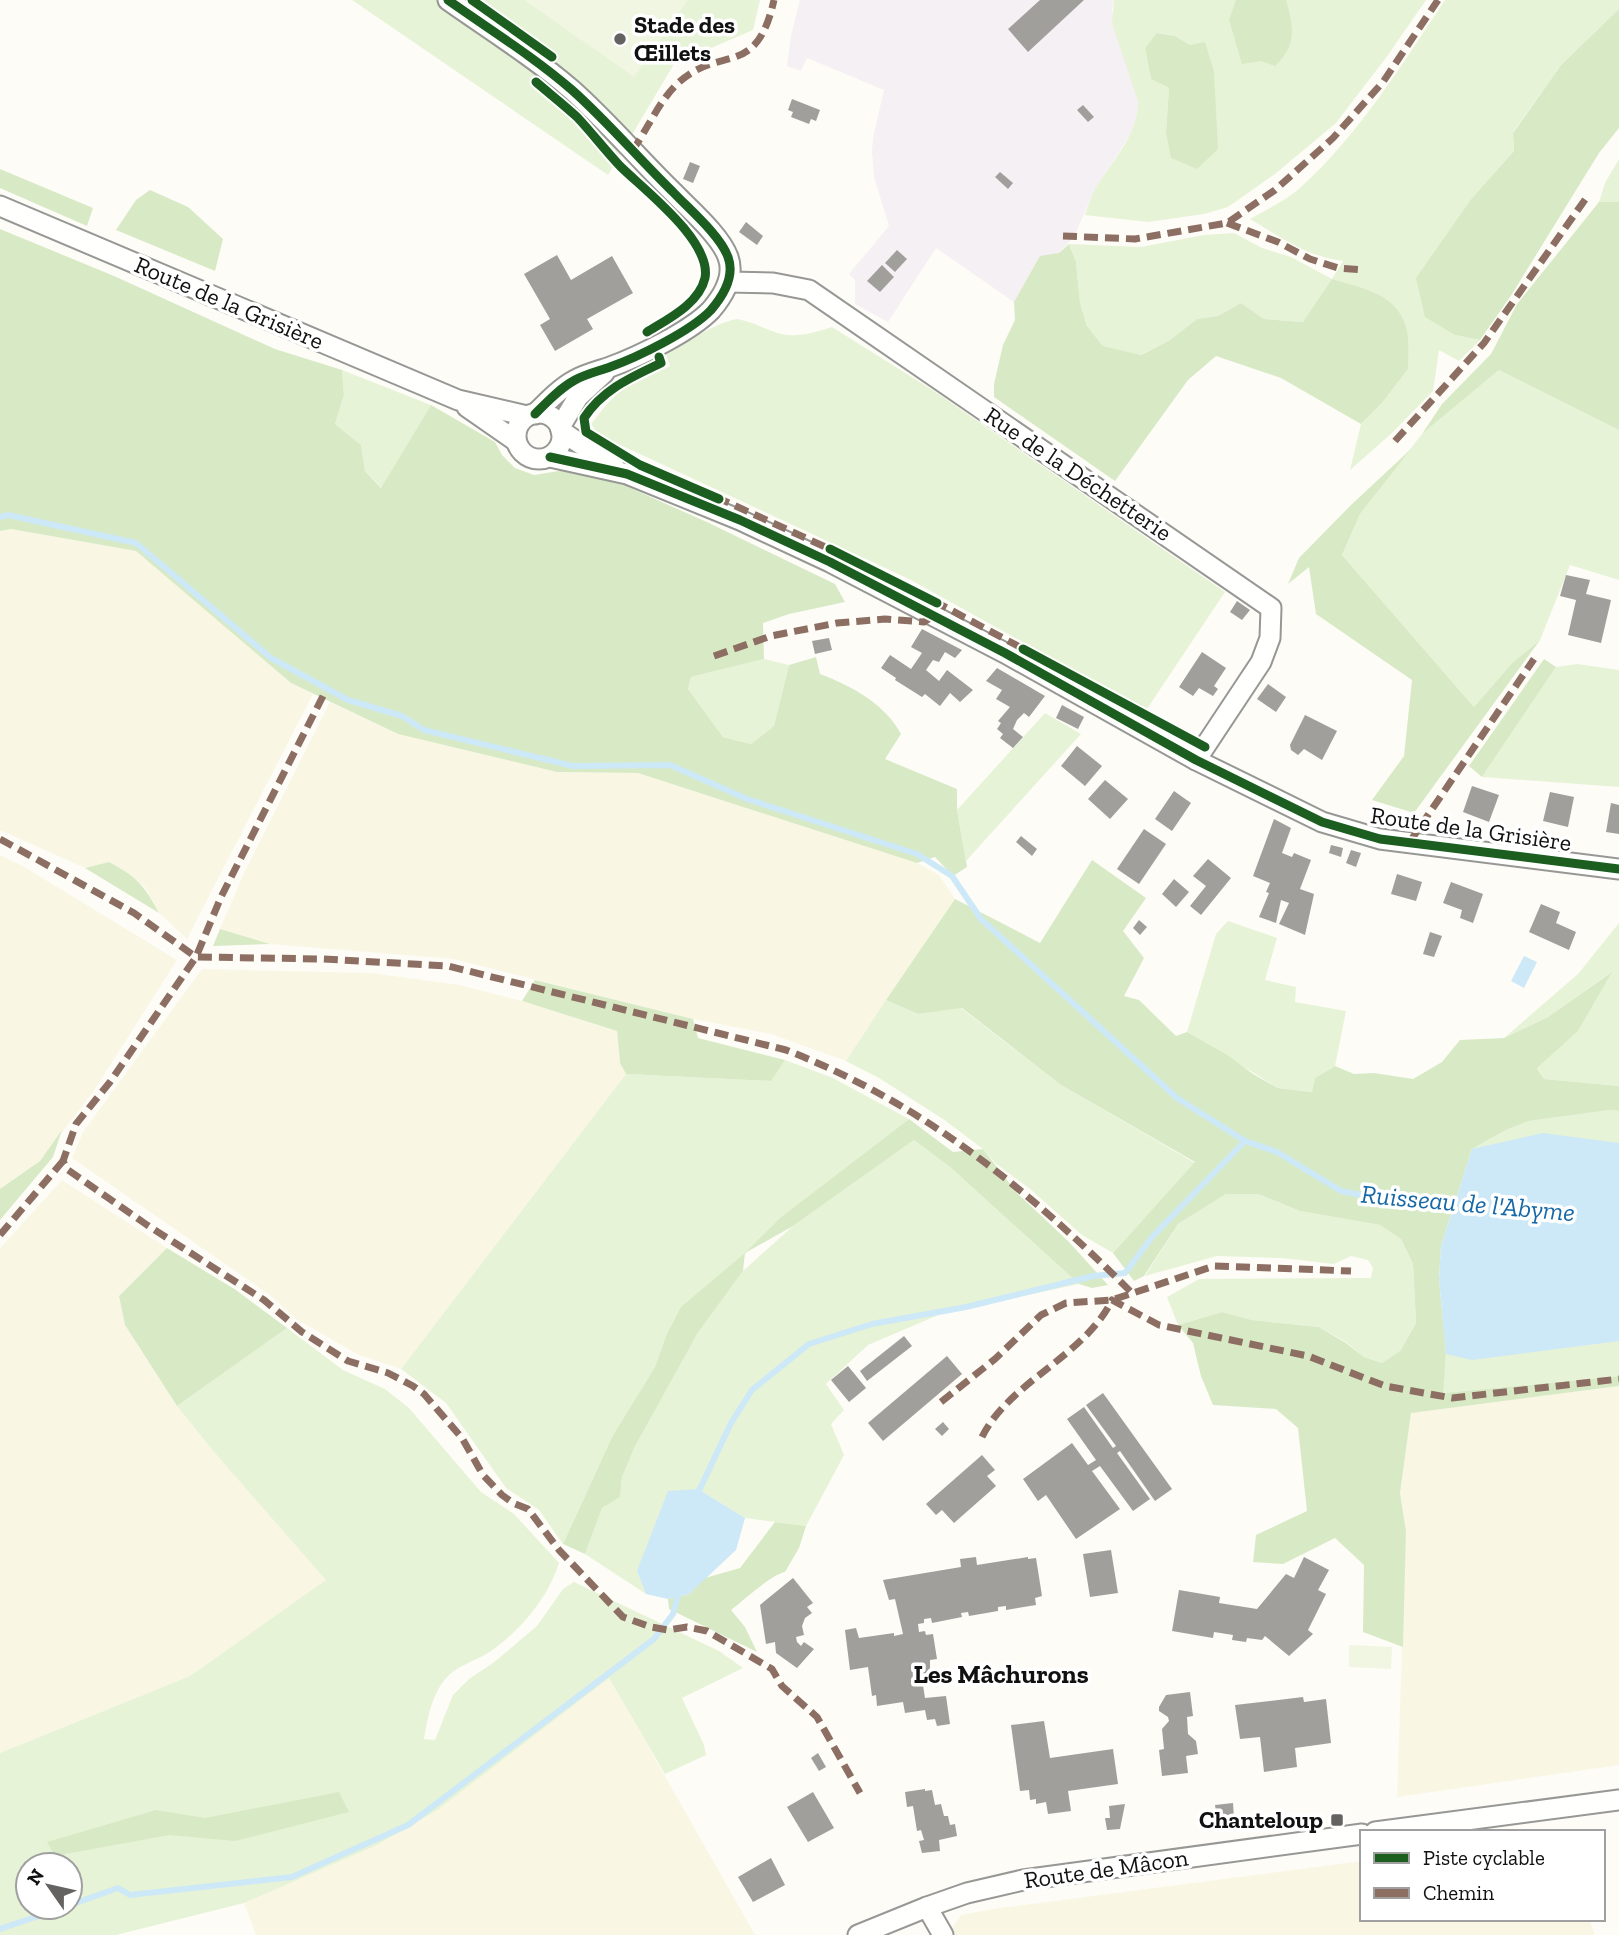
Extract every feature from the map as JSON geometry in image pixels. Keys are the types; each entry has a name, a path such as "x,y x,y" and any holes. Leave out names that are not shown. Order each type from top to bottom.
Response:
{"street":[{"path":"448,0 554,76 601,118 720,243 728,256 728,282 722,296 709,312 689,328 613,366 578,378 567,385 517,427 516,441"},
{"name":"Route de la Grisière","path":"0,206 458,400 531,415 549,416 560,429 627,474"},
{"name":"Rue de la Déchetterie","path":"728,282 773,283 809,290 1271,608 1270,638 1261,662 1196,760"},
{"path":"550,457 560,446 560,429 578,397 613,366"},
{"name":"Route de la Grisière","path":"458,400 516,441 519,449 533,459 550,457 627,474 740,520 830,562 1006,653 1196,760 1322,822 1380,839 1619,869"},
{"path":"1390,1830 1619,1800"},
{"name":"Route de Mâcon","path":"858,1935 967,1893 1023,1880 1360,1834"},
{"path":"927,1907 943,1935"}],"shaded area":[{"path":"800,0 1114,0 1112,10 1138,101 1139,114 1133,130 1094,191 1074,237 1059,253 1040,257 1014,302 936,248 888,322 855,304 855,280 849,274 889,226 874,177 872,151 884,90 807,58 801,71 787,66"},
{"path":"11,529 136,551 291,683 313,694 187,939 159,913 145,887 109,862 85,868 0,830 0,531"},
{"path":"330,702 398,734 557,772 638,773 917,863 939,875 955,899 846,1061 771,1034 693,1019 453,959 270,944 220,929 244,873"},
{"path":"0,855 177,960 93,1092 40,1161 0,1189"},
{"path":"202,969 371,973 460,985 617,1031 620,1063 626,1074 401,1369 359,1355 296,1319 270,1295 72,1158 83,1132"},
{"path":"62,1180 167,1248 119,1296 125,1325 177,1406 327,1580 190,1676 0,1753 0,1248"},
{"path":"1619,1386 1619,1765 1397,1797 1406,1531 1400,1493 1411,1412"},
{"path":"609,1677 755,1935 256,1935 244,1903 376,1845 439,1809"},
{"path":"1360,1861 1360,1921 1590,1921 1595,1935 953,1935 951,1930 961,1915"}],"green space":[{"path":"352,0 760,0 753,30 674,64 608,175"},
{"name":"Stade des Œillets","path":"524,0 688,0 634,77"},
{"path":"1114,0 1426,0 1336,123 1275,174 1228,207 1204,214 1148,222 1085,215 1095,189 1129,136 1137,113 1138,101 1112,23","holes":["1158,33 1175,36 1190,45 1166,132 1169,88 1151,79 1145,48"]},
{"path":"1236,0 1286,0 1292,36 1287,51 1275,66 1261,61 1242,64 1229,20"},
{"path":"1445,0 1619,0 1619,9 1561,65 1513,132 1514,151 1472,198 1455,335 1480,340 1459,361 1439,350 1433,391 1392,433 1350,470 1361,424 1382,403 1408,369 1303,322 1264,319 1241,303 1218,316 1197,319 1170,340 1140,355 1103,346 1087,326 1080,303 1076,262 1069,244 1141,247 1204,235 1234,233 1262,248 1291,257 1332,279 1343,261 1306,251 1250,219 1295,192 1341,146 1413,49"},
{"path":"1619,9 1619,128 1599,153 1512,294 1480,340 1455,335 1425,317 1416,278 1472,198 1514,151 1513,133 1561,65"},
{"path":"1157,33 1175,36 1190,45 1205,42 1214,72 1218,149 1197,169 1171,158 1166,132 1169,88 1151,79 1145,48"},
{"path":"1619,159 1619,202 1599,202 1605,183"},
{"path":"0,169 93,208 87,226 0,188"},
{"path":"150,190 188,207 223,239 215,271 116,230 136,200"},
{"path":"1599,202 1619,202 1619,430 1499,370 1422,434 1442,404 1491,354 1517,304"},
{"path":"0,229 114,276 275,349 342,370 344,395 335,424 361,445 365,471 381,488 431,405 495,442 502,455 515,468 534,475 565,470 617,482 835,584 845,602 789,614 763,623 764,659 691,677 688,689 723,737 751,744 774,726 789,665 816,657 820,674 866,697 894,723 901,734 885,759 957,789 957,810 967,867 953,876 935,857 917,863 638,773 557,772 398,734 291,683 136,551 11,529 0,531"},
{"path":"1069,244 1076,262 1080,303 1087,326 1103,346 1141,355 1170,340 1197,319 1218,316 1241,303 1264,319 1303,322 1332,279 1375,293 1400,313 1407,329 1408,369 1382,403 1361,424 1281,378 1216,356 1188,380 1115,481 994,397 994,384 1003,345 1015,320 1014,302 1040,256 1059,253"},
{"path":"737,319 787,335 807,334 832,327 934,391 1225,592 1143,715 1046,655 909,579 599,435 591,424 621,390 670,366 666,354 709,329"},
{"path":"342,370 431,405 382,488 365,471 361,445 335,424 344,395"},
{"path":"1499,370 1619,430 1619,580 1570,565 1540,640 1512,663 1474,707 1342,555 1360,514 1422,434"},
{"path":"1411,449 1360,514 1342,555 1474,707 1512,663 1540,640 1414,813 1372,800 1404,756 1412,680 1316,614 1309,567 1288,584 1299,558"},
{"path":"764,659 789,665 774,726 751,744 723,737 688,689 691,677"},
{"path":"1544,659 1556,667 1482,777 1469,766"},
{"path":"1577,664 1619,670 1619,787 1482,777 1556,667"},
{"path":"1045,713 1081,734 966,861 957,810"},
{"path":"1092,860 1146,898 1123,931 1144,958 1124,996 1139,1000 1176,1036 1187,1032 1278,1088 1312,1092 1315,1078 1335,1066 1354,1074 1374,1073 1413,1079 1442,1062 1460,1040 1504,1038 1548,1017 1612,972 1578,1031 1537,1068 1544,1079 1619,1086 1619,1111 1529,1121 1472,1149 1441,1246 1439,1279 1446,1354 1443,1393 1619,1376 1619,1386 1411,1413 1400,1493 1406,1531 1403,1647 1363,1632 1364,1565 1335,1538 1283,1564 1253,1562 1256,1535 1307,1511 1298,1428 1276,1409 1213,1405 1201,1376 1193,1343 1178,1325 1222,1312 1252,1320 1319,1327 1364,1357 1382,1363 1401,1350 1416,1323 1413,1264 1401,1239 1380,1225 1300,1211 1258,1194 1226,1194 1178,1224 1144,1276 1134,1281 1113,1253 1195,1162 1061,1085 962,1008 918,1014 886,1000 955,899 1040,943"},
{"path":"109,862 127,872 139,883 159,913 85,868"},
{"path":"1228,921 1277,938 1265,980 1296,987 1295,1002 1346,1011 1335,1066 1315,1078 1313,1092 1278,1088 1187,1032 1216,934"},
{"path":"1619,923 1619,1086 1544,1079 1537,1067 1578,1031 1610,973 1548,1017 1504,1038 1578,974"},
{"path":"220,929 270,944 213,946"},
{"path":"535,980 693,1019 698,1038 785,1060 771,1081 626,1074 620,1063 617,1031 522,1001"},
{"path":"886,1000 918,1014 961,1008 1061,1085 1195,1163 1113,1253 1082,1235 1029,1188 995,1163 983,1149 943,1119 879,1078 846,1061"},
{"path":"785,1060 833,1078 909,1119 781,1217 666,1336 655,1367 613,1435 563,1544 539,1510 506,1488 446,1403 401,1369 626,1074 770,1081"},
{"path":"1619,1111 1619,1376 1442,1393 1446,1354 1442,1321 1472,1149 1529,1121"},
{"path":"909,1119 953,1152 983,1149 1017,1193 1069,1242 1108,1285 1092,1288 1079,1284 950,1167 914,1140 793,1226 745,1253 781,1217"},
{"path":"62,1130 53,1157 0,1220 0,1189 40,1161"},
{"path":"914,1140 950,1167 1079,1284 943,1313 868,1345 826,1384 844,1410 831,1424 844,1455 806,1526 745,1518 698,1489 637,1571 646,1594 585,1554 602,1508 620,1496 622,1477 633,1448 678,1365 743,1271 793,1226"},
{"path":"1226,1194 1258,1194 1300,1211 1380,1225 1401,1239 1413,1264 1416,1323 1401,1350 1382,1363 1364,1357 1346,1342 1319,1327 1252,1320 1222,1312 1178,1325 1167,1297 1199,1279 1371,1278 1373,1268 1368,1260 1351,1256 1334,1264 1282,1258 1217,1256 1145,1276 1178,1224"},
{"path":"167,1248 236,1290 287,1328 177,1406 125,1325 119,1296"},
{"path":"745,1253 743,1271 697,1334 634,1448 622,1477 620,1497 602,1508 585,1554 563,1544 613,1435 655,1367 666,1336 681,1307"},
{"path":"287,1328 343,1370 385,1389 409,1408 481,1492 514,1514 559,1563 541,1601 523,1623 491,1651 459,1668 443,1682 432,1705 424,1739 435,1740 453,1695 469,1679 493,1663 537,1626 563,1589 574,1582 719,1651 743,1668 682,1698 706,1755 665,1774 609,1678 439,1809 377,1845 244,1903 116,1935 0,1935 0,1753 190,1676 326,1580 177,1406"},
{"path":"775,1522 806,1526 799,1548 785,1572 766,1582 731,1610 745,1627 757,1652 669,1609 668,1599 689,1594 705,1578 740,1568"},
{"path":"1349,1645 1392,1647 1391,1669 1349,1667"},
{"path":"339,1792 349,1812 235,1841 169,1835 82,1851 52,1851 47,1842 156,1810 205,1818"}],"water":[{"path":"1524,956 1537,962 1524,988 1511,981"},
{"name":"Ruisseau de l'Abyme","path":"1543,1133 1619,1143 1619,1341 1472,1360 1446,1354 1439,1279 1441,1246 1472,1149"},
{"path":"698,1489 745,1518 736,1550 689,1594 668,1599 646,1594 637,1571 668,1491"}],"building":[{"path":"1040,0 1084,0 1028,52 1008,29"},
{"path":"792,99 820,110 816,121 811,119 809,124 791,117 793,112 788,110"},
{"path":"1083,105 1094,117 1088,122 1077,110"},
{"path":"690,162 700,166 693,183 683,179"},
{"path":"1000,172 1013,183 1008,189 995,177"},
{"path":"746,222 763,236 757,245 739,232"},
{"path":"897,250 907,259 895,272 885,263"},
{"path":"557,255 571,280 612,256 633,293 587,319 593,329 555,351 540,325 550,319 524,274"},
{"path":"882,265 894,277 880,292 867,281"},
{"path":"1566,575 1590,580 1586,594 1611,600 1601,643 1568,635 1576,600 1560,596"},
{"path":"1237,601 1250,610 1242,620 1230,612"},
{"path":"922,629 962,650 955,658 945,652 939,662 933,660 926,670 939,681 947,670 973,690 960,702 950,693 940,706 925,694 922,697 895,680 896,678 881,668 890,655 911,669 922,653 911,647"},
{"path":"829,638 832,650 815,654 812,641"},
{"path":"1202,652 1226,668 1214,686 1218,689 1213,696 1199,688 1193,696 1179,687"},
{"path":"997,668 1045,696 1029,717 1024,713 1017,720 1013,729 1023,737 1013,748 1000,738 1003,734 997,729 1001,723 998,721 1010,707 996,699 1002,690 986,681"},
{"path":"1268,684 1286,697 1276,712 1257,699"},
{"path":"1062,705 1084,717 1078,729 1056,718"},
{"path":"1305,715 1337,731 1322,760 1304,749 1298,755 1291,750 1290,745"},
{"path":"1077,746 1102,766 1085,786 1061,766"},
{"path":"1105,780 1128,799 1110,819 1088,799"},
{"path":"1472,786 1499,795 1489,822 1463,812"},
{"path":"1174,791 1191,803 1172,831 1155,819"},
{"path":"1550,792 1574,797 1568,827 1543,821"},
{"path":"1611,803 1619,805 1619,834 1606,832"},
{"path":"1274,819 1291,828 1282,853 1292,857 1294,853 1311,860 1300,889 1314,894 1305,935 1279,924 1289,903 1281,900 1276,923 1259,917 1269,893 1266,892 1270,883 1253,876"},
{"path":"1144,829 1166,844 1139,884 1117,869"},
{"path":"1021,836 1037,849 1032,856 1016,842"},
{"path":"1331,845 1343,848 1341,857 1329,853"},
{"path":"1351,850 1361,853 1356,867 1346,863"},
{"path":"1208,859 1231,878 1201,915 1190,906 1206,886 1193,876"},
{"path":"1397,874 1422,882 1416,901 1391,894"},
{"path":"1174,879 1189,892 1176,907 1162,894"},
{"path":"1451,882 1483,894 1473,923 1460,918 1462,910 1443,903"},
{"path":"1541,904 1560,912 1556,923 1576,932 1569,950 1529,932"},
{"path":"1139,920 1147,927 1140,935 1133,928"},
{"path":"1430,932 1442,936 1434,957 1423,954"},
{"path":"904,1336 912,1346 867,1381 860,1371"},
{"path":"947,1356 962,1374 883,1441 868,1423"},
{"path":"848,1366 866,1388 849,1402 831,1380"},
{"path":"1103,1393 1172,1489 1155,1501 1120,1451 1117,1453 1150,1499 1133,1511 1100,1466 1092,1471 1120,1509 1076,1539 1046,1495 1038,1501 1023,1479 1072,1443 1088,1465 1096,1460 1067,1419 1084,1407 1113,1448 1116,1446 1086,1405"},
{"path":"943,1422 949,1429 942,1436 935,1429"},
{"path":"982,1455 995,1470 987,1476 996,1486 954,1523 942,1510 936,1515 926,1504"},
{"path":"1111,1550 1118,1593 1090,1597 1083,1554"},
{"path":"976,1557 977,1565 1036,1558 1042,1596 1035,1598 1036,1605 1006,1610 1006,1606 998,1607 998,1611 969,1616 968,1612 961,1613 962,1617 932,1623 931,1618 924,1619 924,1623 918,1624 919,1632 933,1634 937,1659 930,1660 930,1678 922,1679 925,1698 946,1696 950,1724 937,1726 935,1719 927,1720 925,1710 905,1713 903,1702 877,1706 876,1695 872,1696 868,1667 850,1670 845,1630 856,1628 859,1638 903,1634 895,1599 889,1600 883,1580 961,1567 960,1559"},
{"path":"1304,1557 1329,1570 1318,1590 1326,1594 1308,1630 1313,1634 1289,1656 1265,1636 1262,1640 1247,1638 1246,1642 1232,1640 1233,1635 1214,1632 1213,1638 1172,1631 1179,1590 1220,1597 1219,1603 1257,1609 1286,1574 1294,1578"},
{"path":"793,1578 813,1603 807,1607 812,1613 805,1618 802,1626 804,1635 796,1637 801,1646 804,1642 814,1649 797,1668 776,1653 775,1642 766,1644 760,1605"},
{"path":"1190,1692 1193,1716 1187,1717 1188,1734 1196,1741 1198,1754 1186,1756 1188,1773 1162,1776 1159,1750 1164,1749 1162,1729 1169,1721 1168,1717 1159,1711 1159,1707 1166,1695"},
{"path":"1303,1697 1304,1702 1326,1699 1331,1743 1295,1748 1297,1767 1264,1772 1260,1737 1240,1739 1235,1705"},
{"path":"1044,1721 1050,1758 1113,1749 1118,1784 1068,1791 1071,1811 1048,1814 1046,1802 1036,1804 1036,1799 1030,1800 1029,1790 1020,1791 1011,1725"},
{"path":"818,1753 826,1767 819,1771 811,1758"},
{"path":"932,1790 935,1805 941,1804 950,1825 955,1824 957,1836 939,1840 940,1851 922,1853 919,1841 924,1840 921,1830 917,1831 913,1806 907,1807 905,1792"},
{"path":"813,1792 834,1828 808,1842 787,1807"},
{"path":"1233,1803 1234,1818 1217,1819 1215,1805"},
{"path":"1125,1804 1120,1829 1107,1830 1105,1818 1110,1818 1109,1806"},
{"path":"771,1858 785,1885 753,1902 738,1877"}],"waterway":[{"name":"Ruisseau de l'Abyme","path":"0,517 8,515 136,543 271,658 348,700 402,716 424,730 573,766 670,765 747,799 917,854 952,876 981,919 1177,1098 1245,1141 1277,1152 1341,1191 1371,1197 1460,1205"},
{"path":"697,1495 731,1423 752,1390 809,1344 872,1324 966,1307 1093,1276 1125,1273 1152,1237 1245,1141"},
{"path":"84,1900 118,1888 130,1895 292,1877 408,1825 654,1639 673,1614 679,1591"},
{"path":"0,1929 24,1921"}],"marked path":[{"path":"632,151 678,83 709,65 747,51 757,41 766,25 774,0"},
{"path":"1063,236 1135,239 1227,223 1275,190 1333,138 1383,82 1438,0"},
{"path":"1395,441 1484,343 1589,194"},
{"path":"1227,223 1278,242 1310,259 1338,268 1364,270"},
{"path":"716,497 834,551"},
{"path":"934,601 1029,652"},
{"path":"714,656 771,636 837,623 885,619 924,622 935,615"},
{"path":"1409,843 1534,659"},
{"path":"323,696 221,897 196,957 110,1082 76,1124 63,1161 68,1170 147,1225 264,1300 302,1332 348,1361 388,1373 424,1394 462,1438 483,1475 502,1495 528,1509 559,1550 623,1617 668,1630 687,1627 707,1631 772,1669 782,1686 817,1717 860,1793"},
{"path":"0,839 134,913 196,957 323,959 448,966 786,1050 836,1071 883,1096 972,1153 1054,1219 1132,1293"},
{"path":"0,1235 63,1161"},
{"path":"941,1402 995,1359 1041,1315 1066,1303 1112,1300 1214,1266 1351,1271"},
{"path":"982,1437 1010,1400 1084,1337 1100,1320 1112,1300 1159,1325 1308,1356 1385,1386 1452,1398 1619,1379"}],"cycle path":[{"path":"448,0 542,66 585,102 711,231 724,249 730,264 729,278 720,298 702,318 678,335 649,350 575,380 535,414"},
{"path":"472,0 552,57"},
{"path":"536,82 577,117 620,166 674,217 698,248 704,264 705,278 702,287 682,310 647,332"},
{"path":"659,357 661,363 639,373 600,399 584,418 586,432 640,465 719,499"},
{"path":"550,457 627,474 740,520 830,562 1005,653 1196,760 1322,822 1380,839 1619,869"},
{"path":"830,549 937,603"},
{"path":"1023,649 1205,747"}],"place":[{"name":"Stade des Œillets","path":"620,39"},
{"name":"Chanteloup","path":"1337,1820"}],"district":[{"name":"Les Mâchurons","path":"1001,1674"}]}
